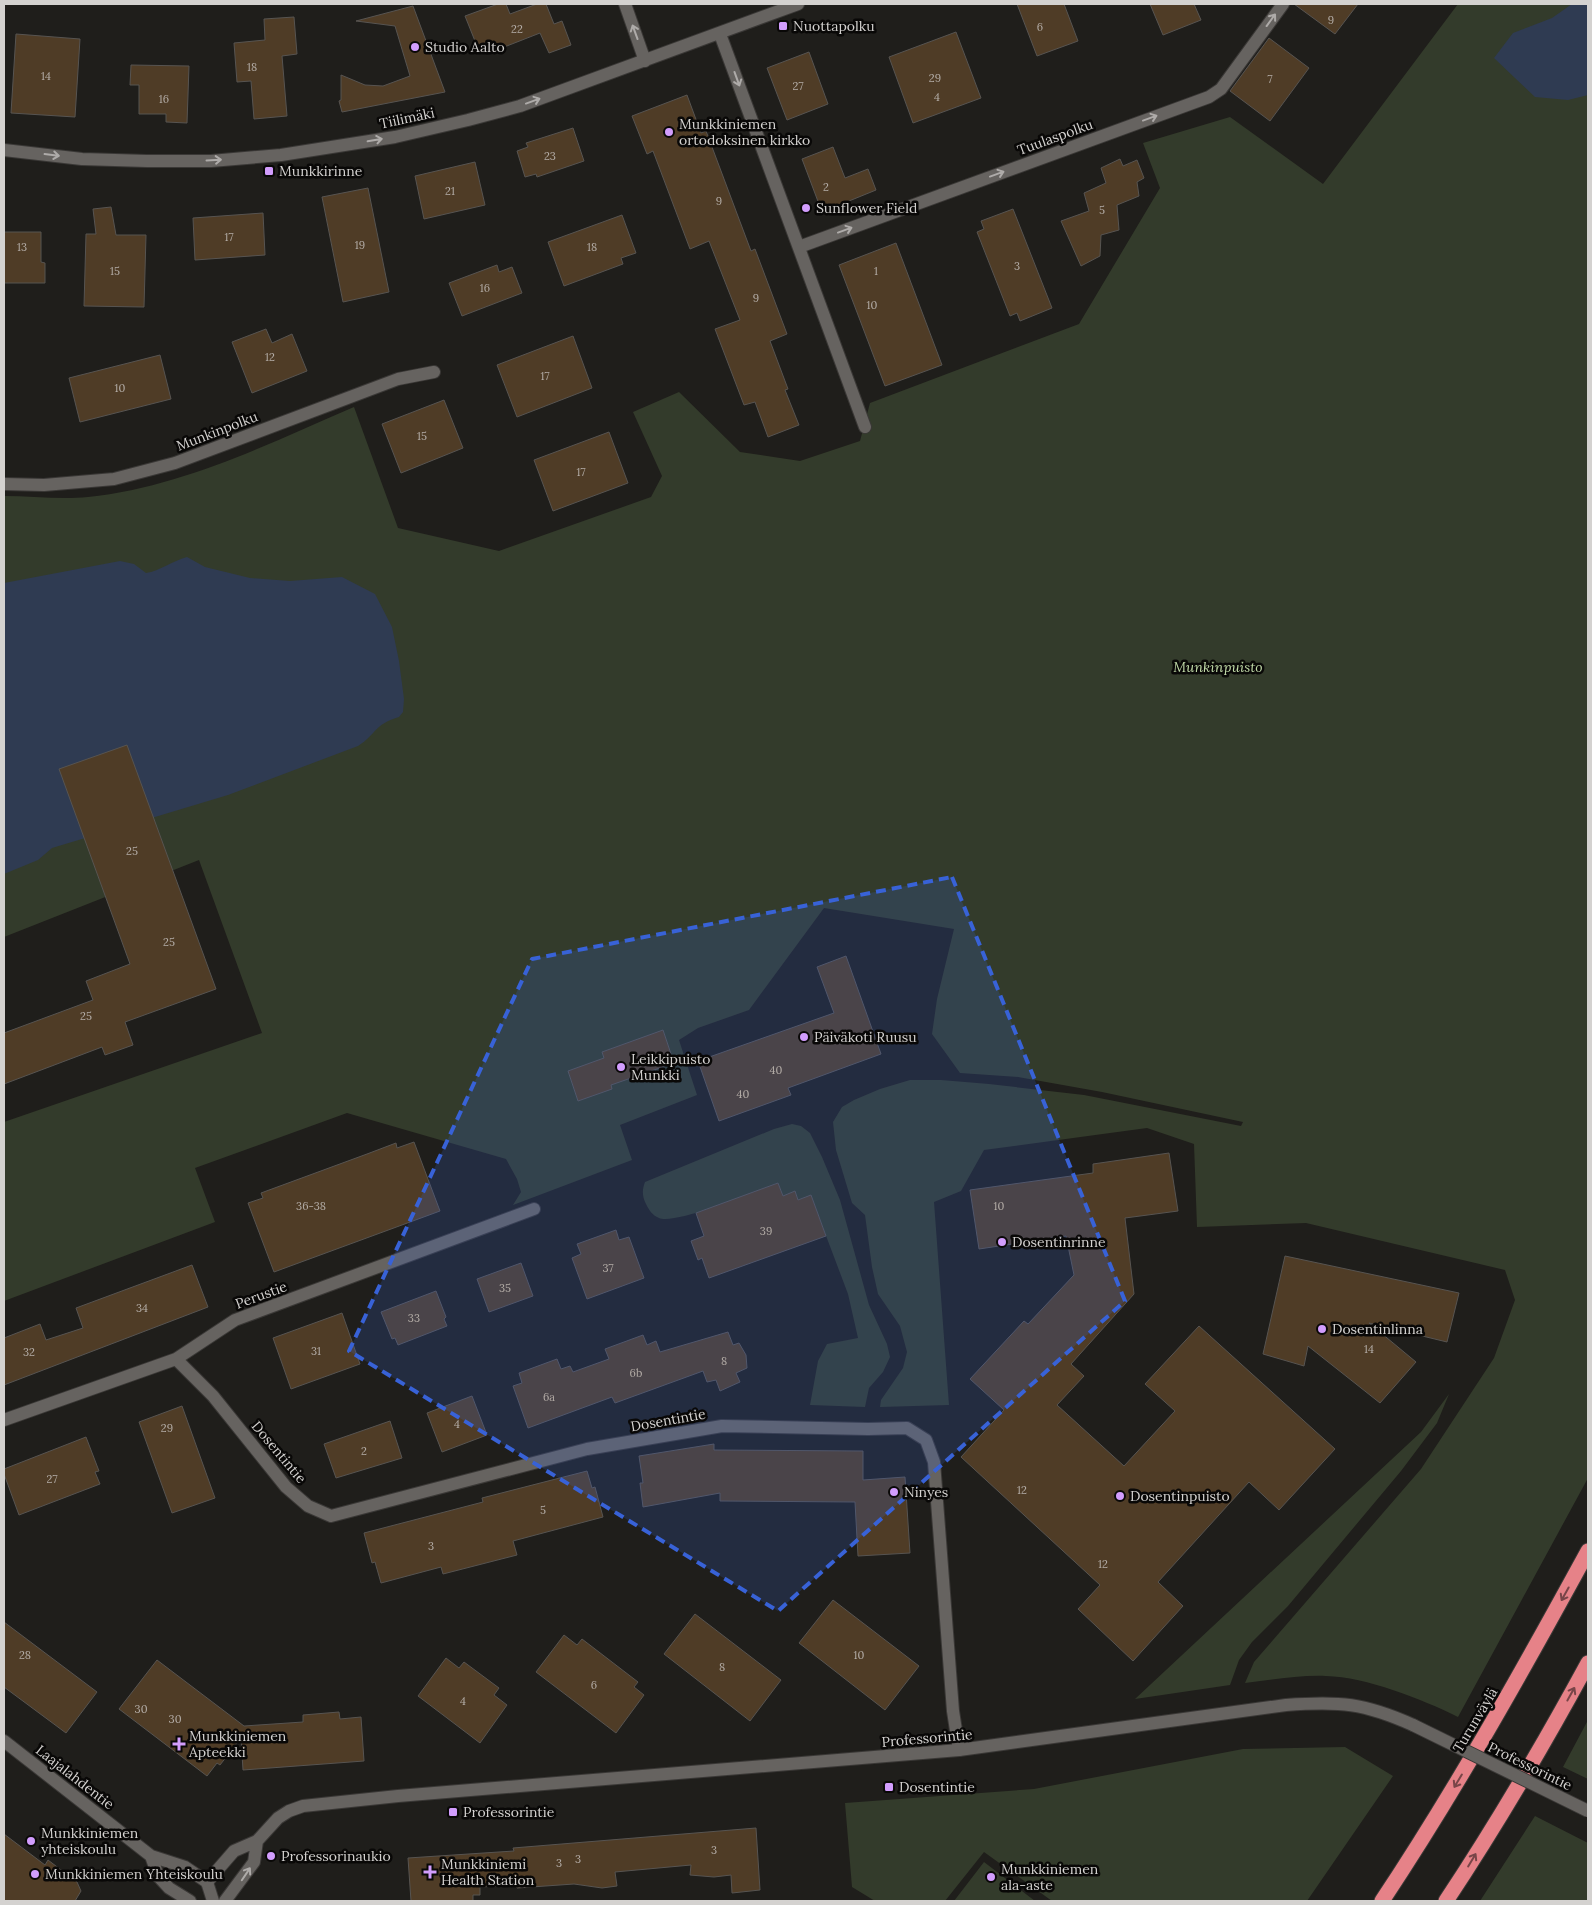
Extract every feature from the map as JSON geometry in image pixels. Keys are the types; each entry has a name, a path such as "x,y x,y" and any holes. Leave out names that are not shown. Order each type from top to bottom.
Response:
{"highway":[{"name":"Turunväylä","path":"1382,1901 1423,1839 1512,1691 1588,1552"},
{"path":"1446,1901 1554,1725 1588,1663"}],"street":[{"path":"625,4 645,61"},
{"name":"Tiilimäki","path":"4,150 82,159 147,162 211,161 281,155 336,147 458,122 520,106 798,4"},
{"name":"Tuulaspolku","path":"799,246 1209,97 1221,89 1283,4"},
{"path":"720,34 865,427"},
{"name":"Munkinpolku","path":"4,484 44,485 123,477 175,463 398,379 434,372"},
{"name":"Perustie","path":"4,1420 176,1359 235,1320 534,1209"},
{"name":"Dosentintie","path":"176,1359 214,1396 286,1487 308,1506 331,1516 587,1449 722,1426 907,1428 926,1440 934,1462 953,1711 959,1750"},
{"name":"Professorintie","path":"207,1882 234,1851 257,1841 278,1818 289,1811 303,1806 398,1796 959,1750 1286,1704 1322,1702 1362,1706 1383,1712 1588,1810"},
{"name":"Laajalahdentie","path":"4,1741 151,1856 186,1867 207,1882"},
{"path":"225,1901 254,1862 257,1841"},
{"name":"Laajalahdentie","path":"151,1856 158,1876 169,1888 190,1901"},
{"path":"207,1882 213,1901"}],"highlighted area":[{"path":"952,877 1125,1301 778,1611 349,1351 532,959"}],"green space":[{"name":"Munkinpuisto","path":"1458,4 1588,4 1588,1478 1458,1717 1394,1690 1342,1677 1306,1676 1245,1683 1254,1662 1421,1469 1494,1358 1515,1300 1505,1270 1306,1223 1197,1227 1194,1144 1147,1128 984,1150 961,1191 934,1202 949,1405 880,1407 881,1400 903,1368 907,1352 900,1326 878,1294 872,1267 865,1215 852,1203 836,1150 833,1122 842,1107 880,1089 910,1080 941,1080 1084,1095 1241,1126 1243,1122 1102,1092 1018,1077 960,1073 932,1034 937,999 954,929 824,908 749,1010 698,1028 679,1040 697,1095 620,1125 632,1160 513,1205 521,1192 517,1179 506,1159 347,1113 195,1168 215,1222 4,1301 4,1122 262,1033 199,860 4,937 4,496 78,498 123,492 157,484 224,462 354,407 398,528 499,551 651,497 662,476 633,412 679,392 740,452 800,461 860,441 870,403 1079,324 1160,188 1143,143 1230,117 1323,184"},
{"path":"792,1124 801,1126 810,1133 822,1157 840,1200 869,1305 887,1344 890,1357 883,1372 869,1388 865,1407 810,1405 818,1361 827,1344 858,1338 848,1294 811,1196 798,1200 795,1192 783,1196 778,1183 699,1212 668,1219 659,1218 654,1215 648,1208 644,1198 645,1182 774,1129"},
{"path":"1449,1394 1437,1423 1401,1471 1288,1606 1252,1642 1239,1660 1230,1685 1135,1699 1421,1432"},
{"path":"1588,1720 1588,1779 1563,1767"},
{"path":"1345,1747 1393,1776 1307,1901 1052,1901 984,1852 945,1901 875,1901 852,1887 845,1803 1034,1789 1243,1749"},
{"path":"1535,1816 1588,1843 1588,1901 1480,1901"},
{"name":"Munkkiniemen ala-aste","path":"984,1862 1035,1901 954,1901"}],"water":[{"path":"1572,4 1588,4 1588,95 1568,100 1535,97 1494,58 1513,33 1552,18"},
{"path":"187,557 205,567 250,578 290,581 342,577 375,594 392,627 404,699 403,712 399,717 384,723 358,746 228,795 52,848 38,860 4,874 4,583 120,561 134,564 146,573"}],"building":[{"path":"498,4 506,4 510,14 537,4 546,4 554,24 562,21 571,45 549,53 540,33 494,51 490,41 477,46 465,16"},
{"path":"1017,4 1064,4 1078,41 1037,56"},
{"path":"1150,4 1194,4 1201,20 1163,35"},
{"path":"1294,4 1358,4 1335,34"},
{"name":"Studio Aalto","path":"413,6 445,92 342,112 339,101 341,100 341,75 365,85 383,86 410,76 395,26 356,21"},
{"path":"294,17 297,54 282,56 287,116 254,119 251,81 237,82 234,43 265,40 264,19"},
{"path":"956,32 981,98 913,123 889,57"},
{"path":"16,34 80,39 75,117 11,113"},
{"path":"1269,38 1309,68 1270,121 1230,91"},
{"path":"809,52 828,104 787,120 767,68"},
{"path":"131,65 189,66 187,123 166,122 166,114 139,114 139,85 130,85"},
{"path":"687,95 701,133 706,131 751,251 755,249 787,334 770,341 788,389 785,390 799,425 768,437 755,402 744,405 715,329 740,320 709,241 690,249 653,151 647,154 632,116"},
{"path":"573,128 584,161 537,177 536,174 525,177 517,151 528,147 526,143"},
{"path":"833,147 845,178 868,169 876,190 822,212 802,159"},
{"path":"1120,159 1123,166 1137,160 1144,178 1137,182 1139,196 1117,205 1119,230 1101,235 1100,256 1081,266 1061,221 1089,211 1084,193 1106,183 1101,168"},
{"path":"475,162 485,205 424,219 415,176"},
{"path":"368,188 389,292 343,302 322,197"},
{"path":"111,207 116,235 146,235 144,307 84,306 86,234 96,234 93,209"},
{"path":"1013,209 1052,308 1020,321 1017,313 1010,316 977,232 984,229 981,221"},
{"path":"263,213 265,255 195,260 193,218"},
{"path":"622,215 636,253 621,258 623,264 564,286 548,242"},
{"path":"4,232 41,232 41,262 45,263 45,283 4,283"},
{"path":"896,243 942,365 885,386 839,265"},
{"path":"497,265 499,272 512,267 522,293 462,316 449,283"},
{"path":"266,329 272,343 292,334 307,371 252,393 232,342"},
{"path":"573,336 592,388 517,417 497,365"},
{"path":"160,355 171,399 80,422 69,378"},
{"path":"444,400 463,448 401,473 382,424"},
{"path":"609,432 628,483 553,511 534,460"},
{"path":"127,745 216,989 125,1022 133,1045 105,1055 102,1047 4,1084 4,1033 93,1000 86,981 130,964 59,769"},
{"name":"Päiväkoti Ruusu","path":"846,956 881,1054 788,1088 791,1095 719,1121 698,1061 834,1013 817,967"},
{"name":"Leikkipuisto Munkki","path":"663,1030 674,1063 611,1085 612,1089 578,1101 568,1071 604,1058 602,1052"},
{"path":"414,1142 440,1211 274,1272 248,1203 263,1198 261,1193 396,1143 397,1148"},
{"name":"Dosentinpuisto","path":"1169,1153 1178,1211 1125,1218 1134,1294 1071,1364 1084,1376 1057,1405 1124,1466 1175,1411 1145,1384 1199,1326 1335,1449 1279,1510 1249,1482 1158,1582 1183,1606 1133,1661 1078,1609 1100,1585 961,1457 1004,1410 970,1379 1024,1321 1028,1324 1074,1275 1066,1236 979,1249 970,1190 1093,1173 1093,1164"},
{"path":"778,1183 783,1196 795,1191 798,1200 811,1195 826,1236 709,1278 702,1258 698,1260 691,1241 704,1236 696,1213"},
{"path":"616,1230 619,1240 629,1237 644,1278 587,1299 572,1258 581,1254 577,1244"},
{"name":"Dosentinlinna","path":"1285,1256 1459,1293 1447,1342 1369,1323 1416,1362 1380,1403 1308,1346 1304,1366 1263,1354"},
{"path":"521,1263 533,1296 489,1312 477,1279"},
{"path":"192,1265 208,1307 4,1385 4,1338 40,1324 46,1340 83,1328 76,1308"},
{"path":"436,1291 446,1317 444,1319 447,1326 398,1345 395,1338 392,1339 381,1312"},
{"path":"342,1313 360,1364 291,1389 273,1338"},
{"path":"728,1332 733,1345 739,1343 746,1355 747,1368 736,1373 740,1382 720,1391 716,1380 707,1382 703,1371 615,1403 612,1397 528,1428 513,1386 522,1383 519,1373 557,1359 561,1369 570,1366 573,1372 609,1359 605,1349 643,1335 647,1345 656,1341 660,1352"},
{"path":"472,1396 487,1435 442,1452 427,1413"},
{"path":"182,1406 215,1498 172,1513 139,1422"},
{"path":"390,1421 402,1458 336,1478 324,1444"},
{"path":"86,1437 99,1471 95,1472 100,1484 19,1515 4,1474 4,1469"},
{"path":"714,1444 714,1450 863,1451 863,1480 905,1477 910,1553 858,1556 855,1502 720,1501 720,1493 643,1507 640,1483 643,1483 639,1456"},
{"path":"587,1471 592,1488 595,1487 603,1517 513,1541 517,1555 443,1574 441,1567 381,1583 375,1562 372,1563 364,1533 483,1502 482,1498"},
{"path":"833,1600 919,1666 885,1710 799,1643"},
{"path":"695,1614 781,1680 750,1721 664,1654"},
{"path":"4,1622 97,1692 66,1733 4,1687"},
{"path":"564,1635 577,1645 582,1639 638,1682 634,1687 644,1695 616,1733 536,1672"},
{"path":"446,1658 459,1668 464,1662 499,1688 494,1695 507,1705 480,1743 418,1696"},
{"path":"157,1660 244,1726 303,1722 303,1715 339,1712 340,1719 361,1717 364,1761 243,1770 241,1738 220,1765 217,1763 207,1776 119,1709"},
{"path":"756,1828 760,1890 732,1893 731,1875 714,1877 690,1875 691,1865 615,1872 617,1886 602,1888 574,1884 517,1888 516,1885 480,1887 480,1895 473,1895 473,1901 411,1901 408,1858 514,1851 513,1848"},
{"name":"Munkkiniemen Yhteiskoulu","path":"4,1834 45,1865 48,1860 77,1882 81,1891 75,1901 4,1901"}],"place":[{"name":"Nuottapolku","path":"783,26"},
{"name":"Studio Aalto","path":"415,47"},
{"name":"Munkkiniemen ortodoksinen kirkko","path":"669,132"},
{"name":"Munkkirinne","path":"269,171"},
{"name":"Sunflower Field","path":"806,208"},
{"name":"Päiväkoti Ruusu","path":"804,1037"},
{"name":"Leikkipuisto Munkki","path":"621,1067"},
{"name":"Dosentinrinne","path":"1002,1242"},
{"name":"Dosentinlinna","path":"1322,1329"},
{"name":"Ninyes","path":"894,1492"},
{"name":"Dosentinpuisto","path":"1120,1496"},
{"name":"Munkkiniemen Apteekki","path":"179,1744"},
{"name":"Dosentintie","path":"889,1787"},
{"name":"Professorintie","path":"453,1812"},
{"name":"Munkkiniemen yhteiskoulu","path":"31,1841"},
{"name":"Professorinaukio","path":"271,1856"},
{"name":"Munkkiniemi Health Station","path":"430,1872"},
{"name":"Munkkiniemen Yhteiskoulu","path":"35,1874"},
{"name":"Munkkiniemen ala-aste","path":"991,1877"}]}
